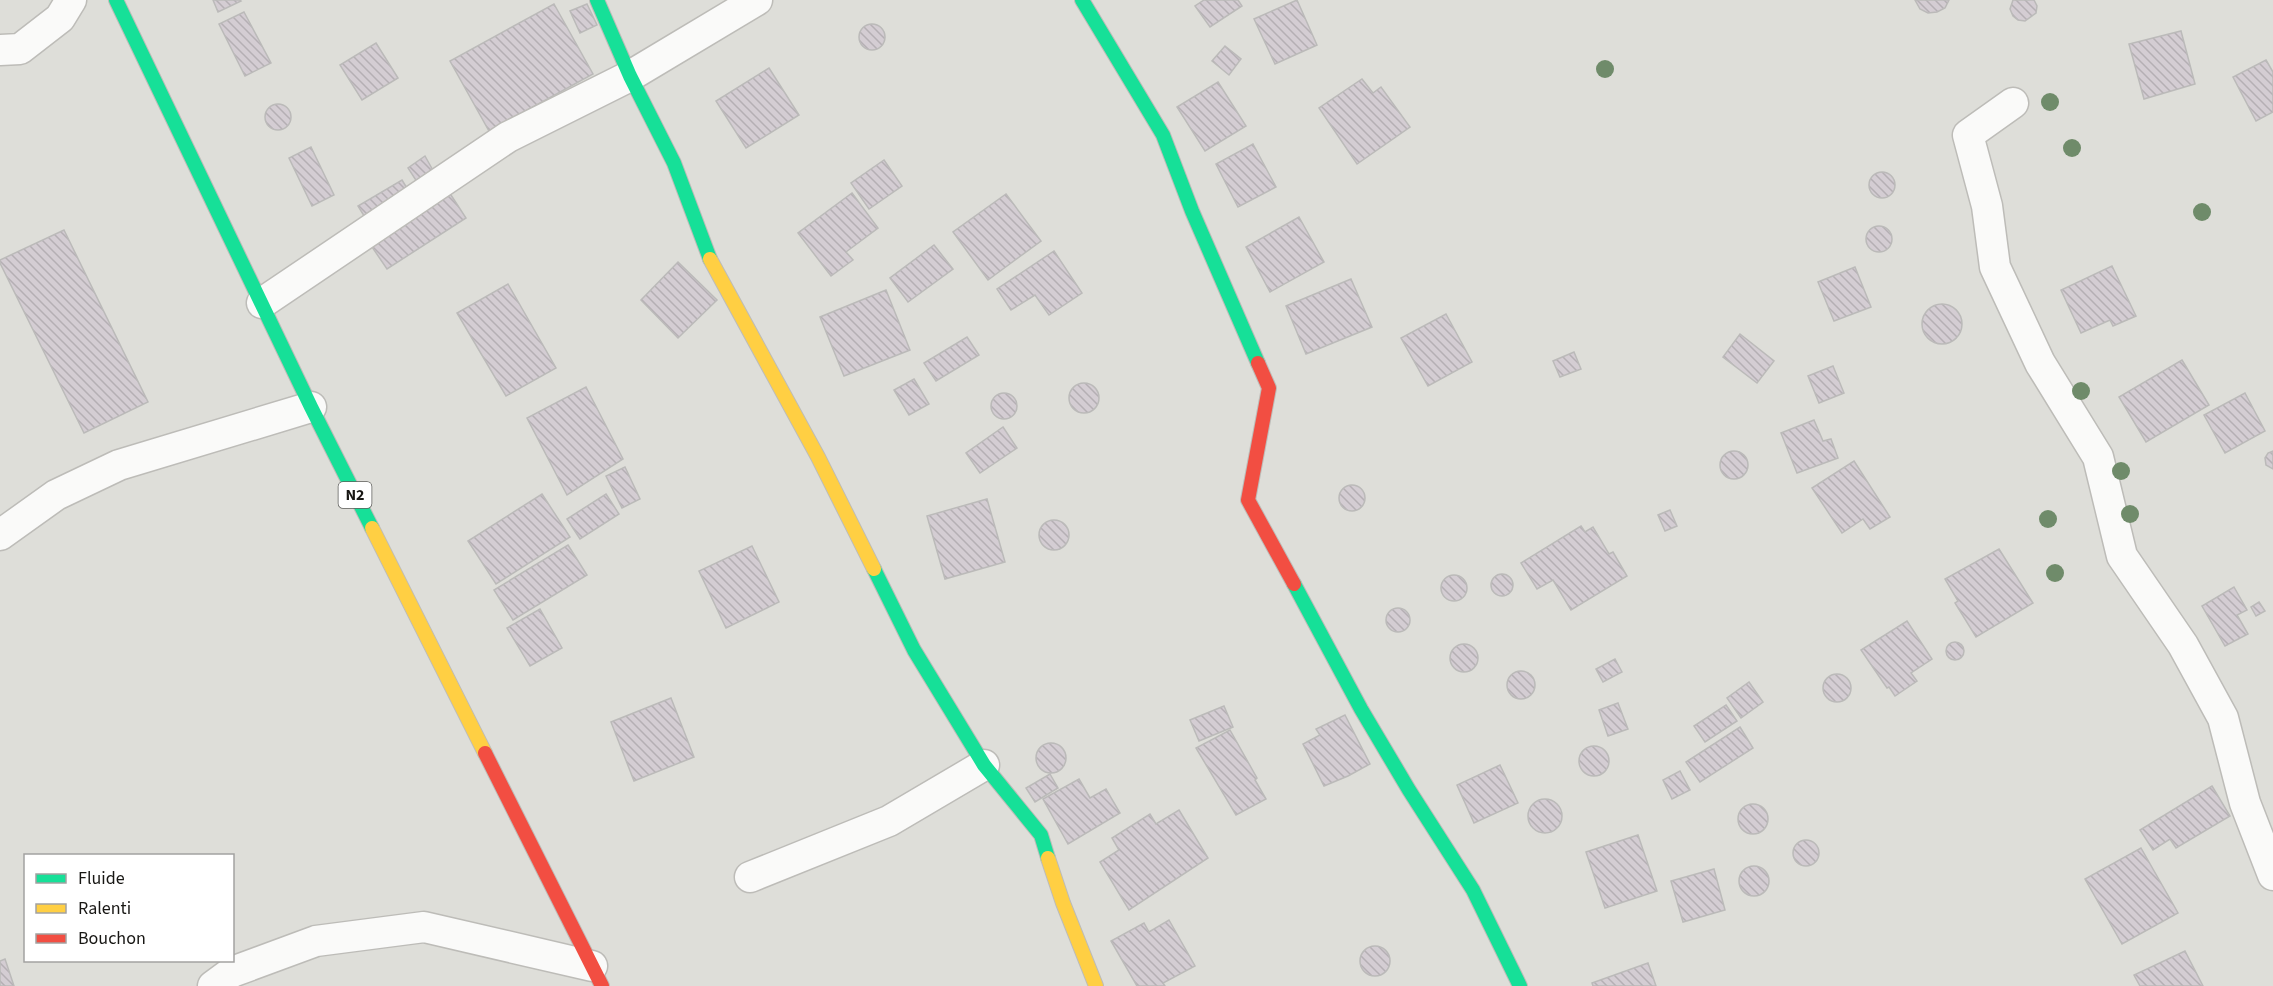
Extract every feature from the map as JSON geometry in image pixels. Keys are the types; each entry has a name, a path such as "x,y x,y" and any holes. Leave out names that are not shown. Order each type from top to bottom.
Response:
{"main road":[{"name":"N2","path":"116,0 311,406 597,976"},
{"path":"597,0 630,76 674,164 710,259 818,457 914,650 984,765 1041,835 1096,986"},
{"path":"1082,0 1163,135 1196,222 1269,387 1248,500 1361,709 1409,790 1473,890 1520,986"}],"street":[{"path":"0,50 20,49 60,18 71,0"},
{"path":"262,303 508,137 630,76 757,0"},
{"path":"2013,103 1968,135 1988,206 1995,267 2040,363 2098,457 2122,556 2183,645 2223,718 2245,803 2273,875"},
{"path":"0,535 56,495 119,465 311,406"},
{"path":"750,877 888,821 984,765"},
{"path":"213,986 232,972 315,941 424,927 597,976"}],"building":[{"path":"213,0 240,0 241,1 218,12"},
{"path":"1204,0 1238,0 1242,6 1210,27 1195,6"},
{"path":"1297,0 1317,45 1275,64 1254,19"},
{"path":"1915,0 1949,0 1945,8 1928,13 1920,9"},
{"path":"2013,0 2034,0 2037,6 2036,13 2025,21 2018,20 2010,9"},
{"path":"554,4 593,74 489,131 450,61"},
{"path":"587,4 597,25 580,33 570,11"},
{"path":"244,12 271,63 245,76 219,24"},
{"path":"872,24 881,28 885,37 881,46 872,50 863,46 859,37 863,28"},
{"path":"2181,31 2195,84 2144,99 2129,44"},
{"path":"376,43 398,78 362,100 340,65"},
{"path":"1225,46 1241,59 1229,75 1212,61"},
{"path":"2266,60 2273,72 2273,112 2256,121 2233,77"},
{"path":"769,68 799,115 746,148 716,101"},
{"path":"1362,79 1373,93 1381,87 1410,127 1357,164 1319,108"},
{"path":"1218,82 1246,126 1205,151 1177,107"},
{"path":"278,104 287,108 291,117 287,126 278,130 269,126 265,117 269,108"},
{"path":"1253,144 1276,187 1238,207 1216,164"},
{"path":"311,147 334,195 312,206 289,158"},
{"path":"425,156 435,174 419,185 408,168"},
{"path":"884,160 902,186 869,209 851,183"},
{"path":"1882,172 1891,176 1895,185 1891,194 1882,198 1873,194 1869,185 1873,176"},
{"path":"402,180 413,198 369,224 358,206"},
{"path":"449,192 466,218 387,269 370,244"},
{"path":"852,193 878,228 846,252 853,260 831,276 798,233"},
{"path":"1006,194 1041,241 988,280 953,232"},
{"path":"1299,217 1324,262 1270,292 1246,247"},
{"path":"1879,226 1888,230 1892,239 1888,248 1879,252 1870,248 1866,239 1870,230"},
{"path":"64,230 148,402 84,433 0,263 0,260"},
{"path":"934,245 953,269 908,302 890,278"},
{"path":"1054,251 1082,293 1049,315 1035,295 1011,310 997,289"},
{"path":"678,262 717,300 678,338 641,300"},
{"path":"2112,266 2136,316 2113,326 2110,320 2081,333 2061,290"},
{"path":"1855,267 1871,307 1834,321 1818,282"},
{"path":"1351,279 1372,327 1306,354 1286,306"},
{"path":"508,284 556,368 506,396 457,313"},
{"path":"886,290 910,350 844,376 820,317"},
{"path":"1942,304 1956,310 1962,324 1956,338 1942,344 1928,338 1922,324 1928,310"},
{"path":"1446,314 1472,362 1428,386 1401,338"},
{"path":"1740,334 1774,361 1757,383 1723,357"},
{"path":"967,337 979,355 936,381 924,363"},
{"path":"1574,352 1581,369 1560,377 1553,361"},
{"path":"2182,360 2209,405 2146,442 2119,397"},
{"path":"1833,366 1844,393 1819,403 1808,376"},
{"path":"914,379 929,404 909,415 894,390"},
{"path":"1084,383 1090,384 1098,392 1098,404 1090,412 1084,413 1078,412 1070,404 1069,398 1070,392 1078,384"},
{"path":"586,387 623,459 567,495 527,418"},
{"path":"1004,393 1013,397 1017,406 1013,415 1004,419 995,415 991,406 995,397"},
{"path":"2245,393 2265,431 2225,453 2204,415"},
{"path":"1814,420 1823,441 1831,439 1838,458 1797,473 1781,433"},
{"path":"1003,427 1017,448 980,473 966,453"},
{"path":"1734,451 1744,455 1748,465 1744,475 1734,479 1724,475 1720,465 1724,455"},
{"path":"2273,451 2273,469 2266,465 2265,458"},
{"path":"1854,461 1890,517 1870,529 1863,519 1842,533 1812,488"},
{"path":"625,467 640,499 622,508 606,476"},
{"path":"1352,485 1361,489 1365,498 1361,507 1352,511 1343,507 1339,498 1343,489"},
{"path":"542,494 570,537 496,584 468,541"},
{"path":"606,494 619,514 580,539 567,519"},
{"path":"987,499 1005,562 945,579 927,516"},
{"path":"1670,510 1677,526 1665,531 1658,515"},
{"path":"1054,520 1065,524 1069,535 1065,546 1054,550 1043,546 1039,535 1043,524"},
{"path":"1581,526 1585,532 1593,527 1609,554 1613,552 1627,576 1571,610 1553,580 1537,589 1521,563"},
{"path":"568,545 587,575 513,620 494,590"},
{"path":"752,546 779,602 726,628 699,571"},
{"path":"1999,549 2033,603 1976,637 1955,603 1958,601 1945,579"},
{"path":"1502,574 1512,581 1513,585 1506,595 1502,596 1492,589 1491,585 1498,575"},
{"path":"1454,575 1463,579 1467,588 1463,597 1454,601 1445,597 1441,588 1445,579"},
{"path":"2234,587 2247,610 2237,615 2248,634 2225,646 2202,606"},
{"path":"2259,602 2265,611 2256,616 2251,607"},
{"path":"1398,608 1407,611 1410,620 1407,629 1398,632 1389,629 1386,620 1389,611"},
{"path":"540,609 562,648 530,666 507,628"},
{"path":"1907,621 1932,659 1911,673 1917,681 1895,696 1861,650"},
{"path":"1955,642 1963,647 1964,651 1959,659 1955,660 1947,655 1946,651 1951,643"},
{"path":"1464,644 1474,648 1478,658 1474,668 1464,672 1454,668 1450,658 1454,648"},
{"path":"1615,659 1622,672 1603,682 1596,669"},
{"path":"1521,671 1531,675 1535,685 1531,695 1521,699 1511,695 1507,685 1511,675"},
{"path":"1837,674 1847,678 1851,688 1847,698 1837,702 1827,698 1823,688 1827,678"},
{"path":"1749,682 1763,702 1741,718 1727,698"},
{"path":"671,698 694,757 634,781 611,722"},
{"path":"1618,703 1628,729 1608,736 1599,710"},
{"path":"1726,705 1737,721 1705,742 1694,726"},
{"path":"1224,706 1233,727 1199,741 1190,720"},
{"path":"1345,715 1370,764 1324,786 1303,744 1320,735 1316,729"},
{"path":"1740,727 1753,748 1700,782 1686,762"},
{"path":"1230,730 1266,799 1236,815 1196,748"},
{"path":"1051,743 1062,747 1066,758 1062,769 1051,773 1040,769 1036,758 1040,747"},
{"path":"1594,746 1604,751 1609,761 1604,771 1594,776 1584,771 1579,761 1584,751"},
{"path":"1500,765 1518,803 1474,823 1457,785"},
{"path":"1680,771 1690,790 1672,799 1663,780"},
{"path":"1050,774 1058,788 1035,802 1026,788"},
{"path":"1079,779 1090,798 1106,789 1120,813 1068,844 1043,799"},
{"path":"2212,786 2230,816 2176,848 2170,839 2153,850 2140,830"},
{"path":"1545,799 1557,804 1562,816 1557,828 1545,833 1533,828 1528,816 1533,804"},
{"path":"1753,804 1763,809 1768,819 1763,829 1753,834 1743,829 1738,819 1743,809"},
{"path":"1179,810 1208,858 1129,910 1100,862 1119,850 1112,838 1150,814 1156,824"},
{"path":"1638,835 1657,891 1605,908 1586,852"},
{"path":"1806,840 1816,843 1819,853 1816,863 1806,866 1796,863 1793,853 1796,843"},
{"path":"2141,848 2178,913 2122,944 2085,879"},
{"path":"1754,866 1760,867 1768,875 1768,887 1760,895 1754,896 1748,895 1740,887 1739,881 1740,875 1748,867"},
{"path":"1714,869 1725,910 1683,922 1671,881"},
{"path":"1169,920 1195,966 1163,983 1165,986 1137,986 1111,941 1144,923 1149,932"},
{"path":"1375,946 1381,947 1389,955 1389,967 1381,975 1375,976 1369,975 1361,967 1360,961 1361,955 1369,947"},
{"path":"2185,951 2203,986 2140,986 2134,975"},
{"path":"5,959 14,986 0,986 0,961"},
{"path":"1648,963 1656,986 1593,986 1592,983"}],"traffic: fast":[{"path":"116,0 311,407 372,528"},
{"path":"597,0 630,76 674,163 710,259"},
{"path":"1082,0 1163,135 1192,211 1258,363"},
{"path":"874,569 914,650 984,765 1041,835 1048,858"},
{"path":"1294,584 1361,709 1409,790 1473,890 1520,986"}],"traffic: slow":[{"path":"710,259 818,457 874,569"},
{"path":"372,528 485,753"},
{"path":"1048,858 1096,986"}],"traffic: jam":[{"path":"1258,363 1269,388 1248,500 1294,584"},
{"path":"485,753 602,986"}]}
